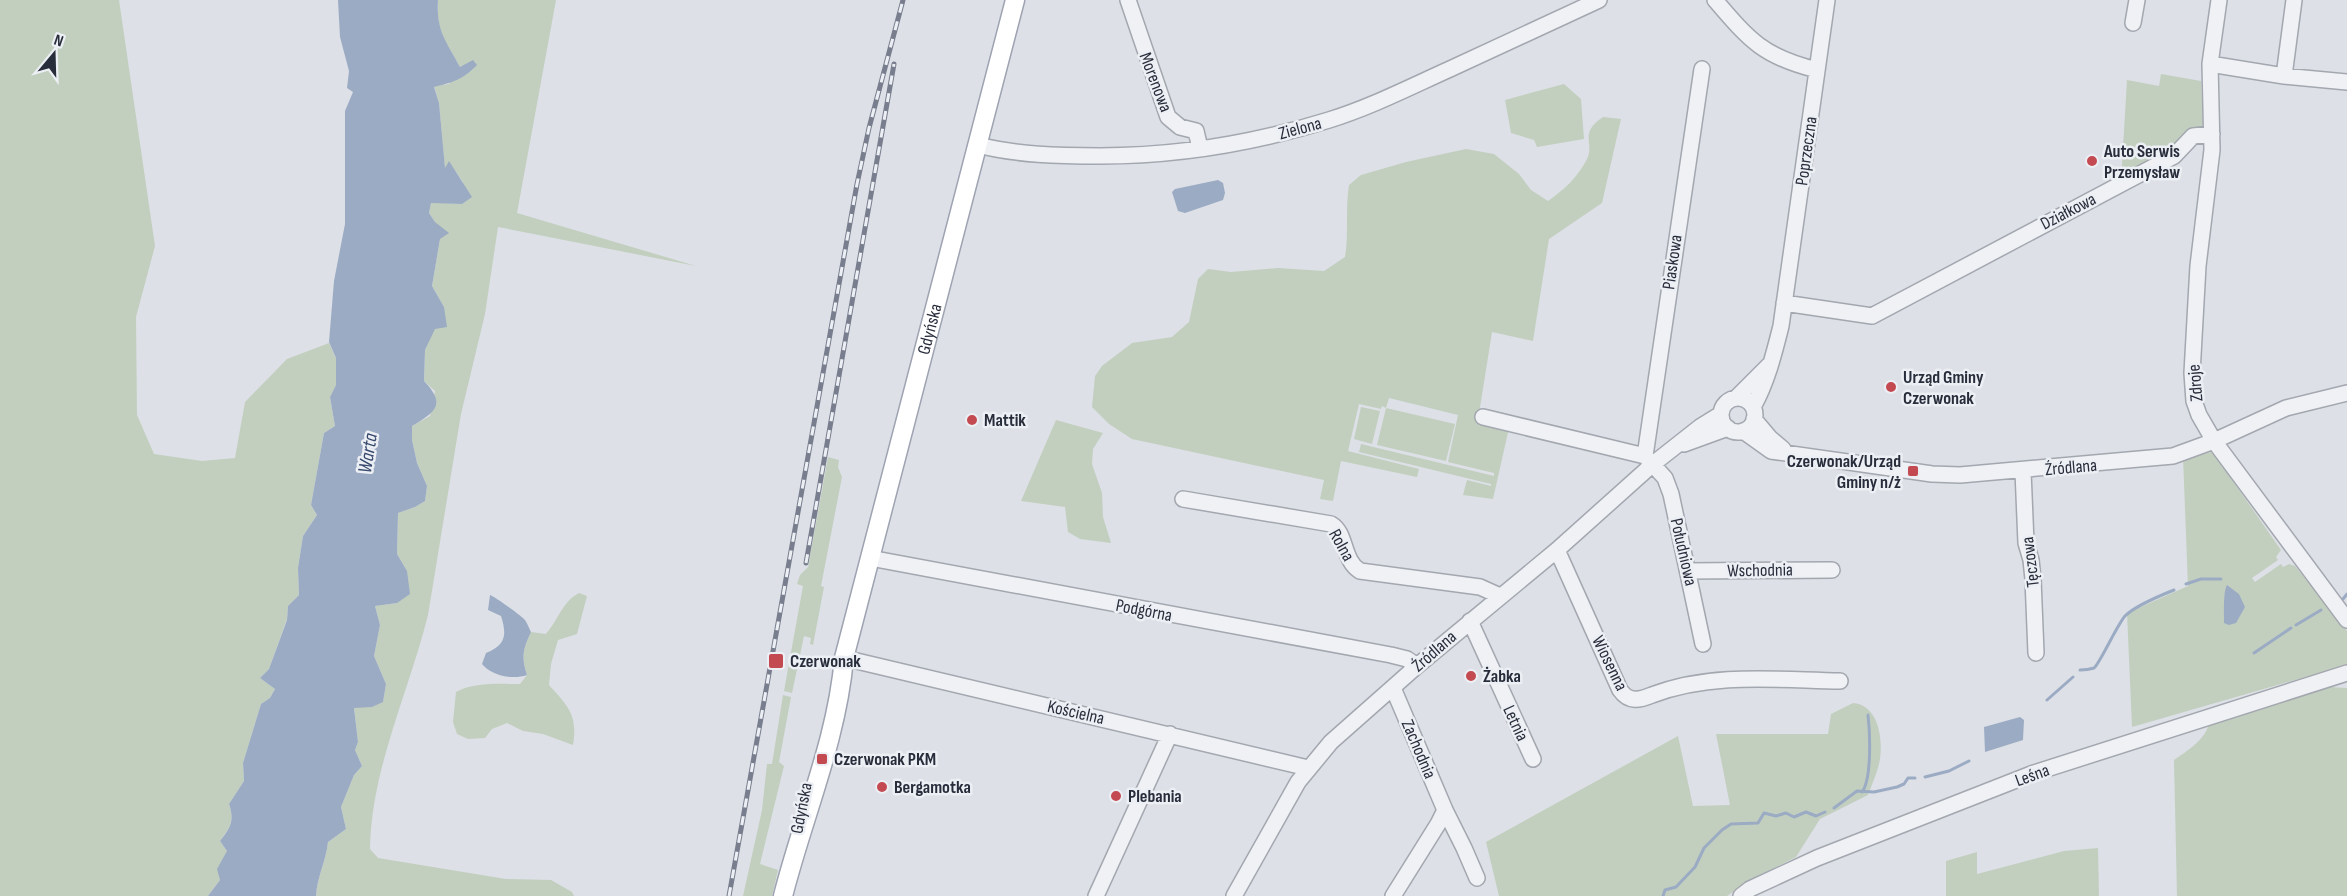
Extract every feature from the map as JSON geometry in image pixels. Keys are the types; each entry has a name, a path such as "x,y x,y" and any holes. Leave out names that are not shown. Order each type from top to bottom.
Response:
{"main road":[{"name":"Gdyńska","path":"783,896 793,855 804,829 838,702 844,658 1015,0"}],"street":[{"name":"Morenowa","path":"1128,0 1168,117 1180,127 1196,131 1200,148"},
{"name":"Zielona","path":"978,145 1007,152 1084,156 1140,155 1200,148 1294,130 1356,111 1599,0"},
{"path":"1715,0 1745,35 1762,50 1788,63 1817,70"},
{"name":"Poprzeczna","path":"1784,303 1827,0"},
{"path":"2133,23 2137,0"},
{"path":"2212,134 2210,64 2219,0"},
{"path":"2284,76 2294,0"},
{"path":"2210,64 2284,76 2347,82"},
{"name":"Piaskowa","path":"1649,460 1702,69"},
{"name":"Działkowa","path":"1784,303 1872,316 2174,156 2193,136 2212,134"},
{"name":"Zdroje","path":"2212,134 2198,266 2192,372 2194,401 2214,441 2347,620"},
{"path":"1769,365 1736,398 1725,403 1721,414 1723,422 1736,430 1750,426 1777,343 1784,303"},
{"name":"Źródlana","path":"1678,445 1736,430 1771,450 1945,476 2023,471 2173,456 2214,441 2286,408 2347,393"},
{"path":"1736,398 1746,400 1770,438 1786,451"},
{"name":"Źródlana","path":"1234,896 1308,768 1331,742 1417,666 1557,550 1649,460 1678,445 1721,414"},
{"path":"1483,417 1649,460"},
{"name":"Południowa","path":"1649,460 1665,478 1671,495 1703,644"},
{"name":"Tęczowa","path":"2023,471 2026,543 2033,579 2036,653"},
{"name":"Rolna","path":"1183,499 1331,524 1337,529 1353,567 1360,571 1480,587 1500,596"},
{"name":"Wiosenna","path":"1557,550 1623,694 1628,698 1641,699 1673,687 1710,680 1840,681"},
{"name":"Podgórna","path":"870,558 1391,655 1407,659 1417,666"},
{"name":"Wschodnia","path":"1688,571 1832,570"},
{"name":"Letnia","path":"1470,621 1533,759"},
{"name":"Kościelna","path":"844,658 1308,768"},
{"name":"Leśna","path":"1741,896 1750,889 1817,858 2034,773 2342,678"},
{"name":"Zachodnia","path":"1393,688 1444,810 1477,878"},
{"path":"1096,896 1170,734"},
{"path":"1393,896 1438,824 1444,810"}],"green space":[{"path":"0,0 119,0 155,246 136,317 137,415 154,454 202,461 235,458 245,402 287,359 329,343 336,358 336,385 330,397 335,426 324,433 311,505 317,515 303,536 298,568 299,595 288,606 287,619 269,669 260,678 275,689 270,698 261,704 243,763 244,781 229,804 232,815 230,824 220,841 227,851 220,880 208,896 0,896"},
{"path":"438,0 556,0 517,213 696,266 498,227 485,314 461,414 428,615 392,731 377,790 370,849 378,858 506,879 551,880 572,892 574,896 316,896 328,842 346,829 341,807 354,775 362,766 355,750 358,742 354,707 372,707 383,701 386,684 374,656 380,625 375,606 397,603 407,571 397,554 398,513 425,501 427,486 417,463 412,440 412,426 430,416 435,391 424,381 425,350 444,307 432,286 440,239 435,222 429,213 431,202 462,204 463,182 449,162 445,170 439,103 434,86 449,84 460,67 440,29"},
{"path":"2161,74 2201,81 2203,125 2179,144 2121,181 2127,80 2159,86"},
{"path":"1564,84 1581,99 1584,139 1537,147 1534,140 1511,133 1505,100"},
{"path":"1603,117 1621,119 1602,203 1549,239 1533,341 1492,332 1478,420 1509,428 1493,499 1463,495 1467,480 1491,486 1491,484 1359,452 1361,444 1494,476 1494,473 1448,462 1458,415 1389,398 1386,408 1359,404 1348,451 1419,469 1417,477 1341,461 1333,501 1320,499 1324,480 1132,439 1109,424 1092,407 1095,376 1102,366 1132,343 1172,337 1189,322 1198,279 1208,269 1231,272 1278,268 1324,271 1345,257 1349,185 1361,175 1406,162 1466,149 1494,154 1519,174 1531,190 1548,201 1570,183 1583,166 1589,153 1589,133 1595,123"},
{"path":"1361,407 1380,411 1372,444 1354,439"},
{"path":"1386,408 1455,424 1446,461 1377,445"},
{"path":"1056,420 1103,433 1093,449 1092,464 1102,493 1103,517 1111,543 1080,539 1068,532 1065,507 1021,501"},
{"path":"2211,452 2281,550 2276,557 2278,560 2252,578 2255,582 2281,564 2283,567 2289,564 2295,566 2347,631 2347,665 2132,727 2127,613 2188,586 2183,457 2191,458"},
{"path":"828,457 839,460 838,467 842,477 821,586 824,587 813,645 810,644 811,638 804,636 792,693 784,691 803,586 797,584 800,575 808,567"},
{"path":"579,593 587,596 577,634 558,640 551,664 549,685 573,718 573,745 543,734 523,731 507,723 492,729 485,738 468,739 457,734 453,722 456,692 479,685 520,684 527,675 524,653 531,632 546,634 573,596"},
{"path":"2328,684 2330,687 2347,688 2347,896 2177,896 2174,760 2190,749 2205,734 2209,722"},
{"path":"783,695 791,697 779,762 784,766 760,864 778,870 772,896 743,896 762,810 767,764 772,764"},
{"path":"1853,703 1861,705 1873,716 1881,741 1880,759 1868,795 1820,819 1796,857 1750,880 1727,896 1499,896 1486,842 1678,736 1693,806 1730,805 1716,734 1828,734 1831,714"},
{"path":"2098,848 2099,896 1946,896 1946,861 1977,852 1977,874 2064,851"}],"water":[{"name":"Warta","path":"338,0 438,0 440,28 460,67 473,60 477,65 457,80 434,87 439,103 445,168 449,161 472,197 462,204 431,203 429,213 435,222 449,233 440,239 432,286 444,307 447,327 435,329 425,350 424,381 435,396 436,402 432,412 412,426 412,440 417,463 427,486 425,501 398,513 397,554 407,571 410,594 397,603 375,606 380,625 374,656 386,684 383,702 372,707 354,708 358,742 355,750 362,766 354,775 341,807 346,829 328,842 316,896 208,896 220,880 217,869 227,851 220,841 230,824 232,815 229,804 244,781 243,763 261,704 270,698 275,689 260,678 269,669 287,620 288,606 299,595 298,568 303,536 317,515 311,505 324,433 335,426 330,397 336,385 336,358 329,342 334,281 345,224 345,111 353,92 347,88 349,71 340,37"},
{"path":"1218,180 1223,183 1225,193 1223,200 1185,213 1178,211 1172,192 1175,189"},
{"path":"2227,585 2239,594 2245,607 2236,623 2229,625 2224,623 2224,598"},
{"path":"490,595 522,617 528,625 531,632 524,658 527,675 503,676 482,664 486,653 498,647 504,634 501,616 488,610"},
{"path":"2020,717 2024,720 2023,740 1985,752 1984,727"}],"waterway":[{"path":"2186,584 2201,579 2221,579"},
{"path":"2080,670 2094,668 2129,612 2174,590"},
{"path":"2343,599 2347,594"},
{"path":"2296,625 2321,610"},
{"path":"2254,653 2291,628"},
{"path":"2047,700 2073,677"},
{"path":"1862,792 1869,766 1868,715"},
{"path":"1925,777 1949,771 1969,761"},
{"path":"1834,808 1857,791 1874,792 1897,787 1904,784 1908,778 1915,778"},
{"path":"1663,896 1665,890 1676,887 1695,867 1704,848 1731,824 1758,823 1764,813 1776,816 1786,813 1794,817 1806,812 1816,816 1825,812"}],"railway":[{"path":"729,896 857,184 869,128 903,0"},
{"path":"806,563 894,64"}],"place":[{"name":"Auto Serwis Przemysław","path":"2092,161"},
{"name":"Urząd Gminy Czerwonak","path":"1891,387"},
{"name":"Mattik","path":"972,420"},
{"name":"Czerwonak/Urząd Gminy n/ż","path":"1913,471"},
{"name":"Czerwonak","path":"776,661"},
{"name":"Żabka","path":"1471,676"},
{"name":"Czerwonak PKM","path":"822,759"},
{"name":"Bergamotka","path":"882,787"},
{"name":"Plebania","path":"1116,796"}]}
